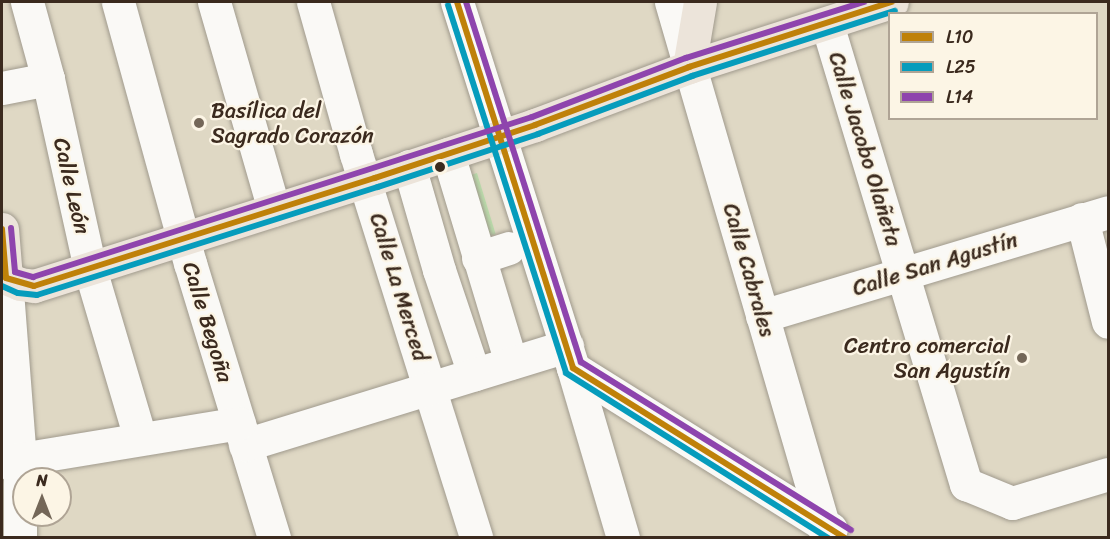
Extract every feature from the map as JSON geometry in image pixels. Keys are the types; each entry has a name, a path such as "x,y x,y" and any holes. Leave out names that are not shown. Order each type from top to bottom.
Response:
{"main road":[{"path":"689,67 700,2"},
{"path":"2,229 6,278 20,284 34,286 365,181 412,178 451,164 500,136 689,67 892,2"}],"street":[{"name":"Calle León","path":"27,2 48,79 90,268 140,438"},
{"name":"Calle Begoña","path":"118,2 184,238 274,537"},
{"path":"214,2 274,210"},
{"name":"Calle La Merced","path":"312,2 476,537"},
{"path":"457,2 570,357 623,537"},
{"name":"Calle Cabrales","path":"671,2 762,316 832,533"},
{"name":"Calle Jacobo Olañeta","path":"826,24 966,484 1012,503 1108,474"},
{"path":"2,88 48,79"},
{"path":"439,270 451,164"},
{"path":"451,164 493,253 491,298 516,346"},
{"path":"412,178 446,223 493,253"},
{"path":"412,178 439,270 471,364"},
{"path":"1095,215 1101,321"},
{"name":"Calle San Agustín","path":"762,316 1095,215"},
{"path":"397,283 439,270"},
{"path":"439,270 471,297 491,298"},
{"path":"6,278 11,460 21,537"},
{"path":"11,460 140,438 242,434 471,364 516,346 570,357 832,533"}],"green space":[{"path":"477,173 496,234 481,239 463,177"}],"transit line":[{"name":"L10","path":"457,2 573,368 845,538"},
{"name":"L14","path":"466,2 581,362 851,530"},
{"name":"L14","path":"11,228 15,272 33,277 532,117 686,58 864,2"},
{"name":"L10","path":"2,229 6,278 34,286 375,178 535,125 689,67 892,2"},
{"name":"L25","path":"448,5 566,373 828,538"},
{"name":"L25","path":"2,286 18,293 37,295 378,187 538,134 692,76 888,13"}],"place":[{"name":"Basílica del Sagrado Corazón","path":"199,123"},
{"name":"Centro comercial San Agustín","path":"1022,358"}]}
